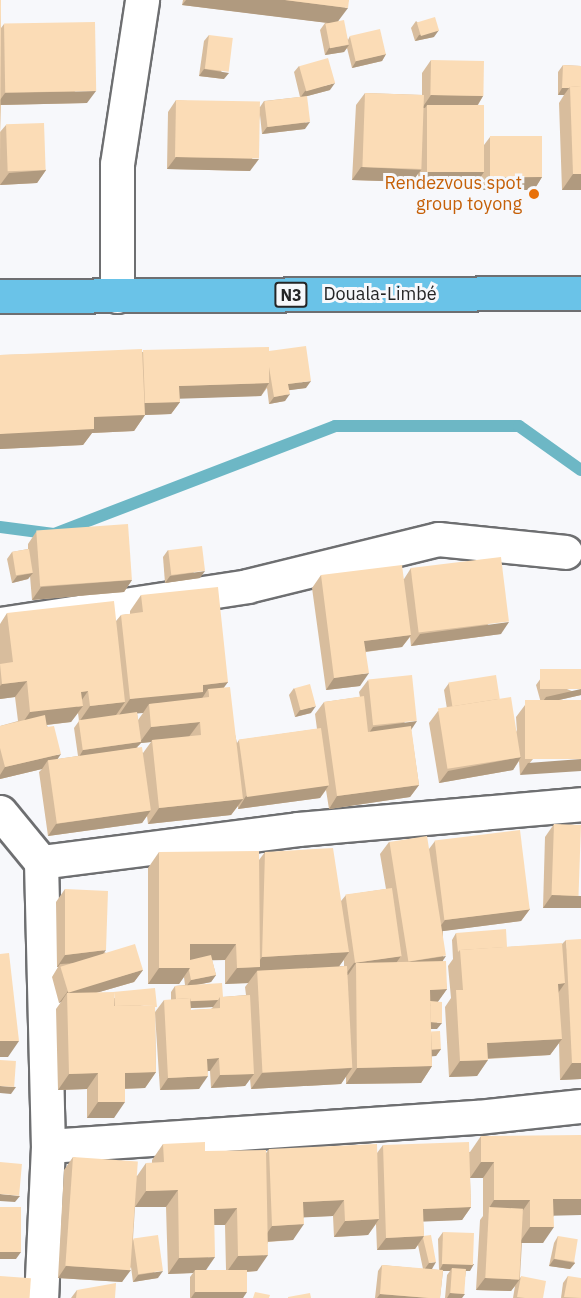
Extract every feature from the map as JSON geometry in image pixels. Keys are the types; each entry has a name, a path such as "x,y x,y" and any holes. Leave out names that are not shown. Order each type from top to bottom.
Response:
{"highway":[{"name":"Douala-Limbé","path":"0,296 581,293"}],"street":[{"path":"117,296 117,164 142,0"},
{"path":"0,624 247,586 438,539 565,552"},
{"path":"41,862 298,829 581,804"},
{"path":"0,812 41,862 48,1146 41,1298"},
{"path":"48,1146 466,1118 581,1106"}],"building":[{"path":"0,0 1,0 0,164"},
{"path":"285,0 349,0 348,8"},
{"path":"435,17 439,30 421,36 417,23"},
{"path":"344,20 349,45 330,48 325,24"},
{"path":"95,22 96,91 5,93 4,24"},
{"path":"380,29 386,54 356,61 350,36"},
{"path":"209,35 233,38 229,72 205,69"},
{"path":"328,58 335,83 306,91 299,66"},
{"path":"431,60 484,61 483,96 430,95"},
{"path":"563,65 581,66 581,86 562,88"},
{"path":"581,86 581,174 573,174 570,87"},
{"path":"365,93 424,95 421,169 362,167"},
{"path":"307,96 310,122 267,127 264,101"},
{"path":"176,100 260,101 259,158 175,157"},
{"path":"427,105 484,105 484,172 427,172"},
{"path":"44,123 46,170 8,171 6,124"},
{"path":"490,136 542,136 542,177 490,177"},
{"path":"306,346 311,381 288,384 290,394 274,397 269,351"},
{"path":"269,347 269,383 179,386 180,402 145,403 143,350"},
{"path":"142,349 145,415 94,417 94,429 0,434 0,355"},
{"path":"128,524 132,580 40,586 36,530"},
{"path":"202,546 205,571 171,575 168,550"},
{"path":"29,549 33,573 16,575 12,552"},
{"path":"501,557 509,622 419,633 411,568"},
{"path":"402,565 411,635 364,641 369,673 334,678 321,575"},
{"path":"218,587 228,682 203,685 203,692 130,699 121,615 143,612 141,595"},
{"path":"114,601 125,702 90,706 88,691 81,692 83,706 30,712 27,681 2,684 0,664 13,662 7,613"},
{"path":"540,669 581,669 581,689 540,689"},
{"path":"412,675 417,721 373,725 368,680"},
{"path":"496,675 500,699 452,706 449,683"},
{"path":"310,684 316,706 300,710 295,688"},
{"path":"230,687 243,799 159,808 152,740 201,735 200,722 151,727 149,704 209,697 208,689"},
{"path":"364,696 368,732 411,726 419,785 337,796 324,702"},
{"path":"511,697 521,757 447,769 438,709"},
{"path":"525,700 581,700 581,759 525,759"},
{"path":"137,712 141,742 83,750 79,720"},
{"path":"45,715 47,727 54,726 61,754 5,767 0,748 0,726"},
{"path":"321,728 329,785 247,797 239,740"},
{"path":"142,747 151,810 57,824 48,760"},
{"path":"554,824 581,825 579,896 552,895"},
{"path":"520,830 530,909 444,920 435,840"},
{"path":"427,836 446,956 408,961 389,842"},
{"path":"333,848 349,952 262,957 265,852"},
{"path":"259,851 260,967 237,968 236,944 190,944 190,968 159,968 159,852"},
{"path":"392,888 402,956 355,963 345,895"},
{"path":"65,889 108,891 106,950 65,955"},
{"path":"506,929 507,947 458,952 456,933"},
{"path":"581,939 581,1063 572,1063 566,940"},
{"path":"562,943 565,983 558,984 562,1039 487,1043 488,1060 460,1061 456,990 463,990 460,950"},
{"path":"135,944 143,970 68,993 60,967"},
{"path":"9,953 19,1041 0,1041 0,954"},
{"path":"211,955 216,975 191,980 190,960"},
{"path":"446,961 447,989 430,990 432,1066 357,1068 356,963"},
{"path":"347,966 352,1068 262,1073 257,971"},
{"path":"222,983 223,997 218,1000 176,999 175,986"},
{"path":"155,988 157,1007 155,1005 115,1006 113,992"},
{"path":"114,992 114,1006 155,1005 156,1072 125,1073 125,1102 98,1102 98,1073 69,1074 67,993"},
{"path":"250,995 254,1074 220,1075 219,1058 207,1059 208,1076 168,1078 164,1000 190,998 191,1010 220,1008 220,997"},
{"path":"430,1001 442,1002 442,1023 431,1022"},
{"path":"431,1031 440,1031 441,1049 432,1049"},
{"path":"0,1060 16,1061 14,1087 0,1086"},
{"path":"581,1135 581,1199 553,1199 554,1227 530,1227 530,1200 494,1200 494,1162 481,1162 481,1136"},
{"path":"205,1142 205,1151 266,1150 268,1255 238,1256 237,1208 214,1209 215,1257 179,1258 178,1190 146,1191 146,1163 164,1162 163,1144"},
{"path":"469,1142 471,1207 423,1209 424,1236 386,1238 383,1145"},
{"path":"377,1144 379,1219 345,1221 344,1200 303,1202 304,1224 272,1226 269,1149"},
{"path":"73,1157 138,1162 130,1270 65,1266"},
{"path":"0,1162 22,1164 19,1196 0,1194"},
{"path":"0,1207 21,1207 21,1252 0,1252"},
{"path":"489,1207 523,1209 519,1280 485,1278"},
{"path":"443,1232 474,1233 473,1265 442,1264"},
{"path":"158,1235 163,1271 138,1274 133,1238"},
{"path":"431,1235 436,1262 429,1263 423,1236"},
{"path":"558,1236 578,1239 574,1262 554,1259"},
{"path":"382,1265 443,1270 440,1298 380,1294"},
{"path":"452,1268 466,1269 464,1294 450,1293"},
{"path":"195,1270 247,1270 247,1292 195,1292"},
{"path":"0,1276 31,1278 30,1298 0,1298"},
{"path":"521,1276 546,1281 543,1298 517,1297"},
{"path":"568,1276 581,1278 581,1298 564,1297"},
{"path":"116,1283 115,1298 76,1298 77,1290"},
{"path":"255,1292 270,1295 269,1298 253,1298"},
{"path":"310,1293 311,1298 288,1298 288,1297"}],"waterway":[{"path":"0,527 54,534 335,426 519,426 581,470"}],"place":[{"name":"Rendezvous spot group toyong","path":"534,194"}]}
